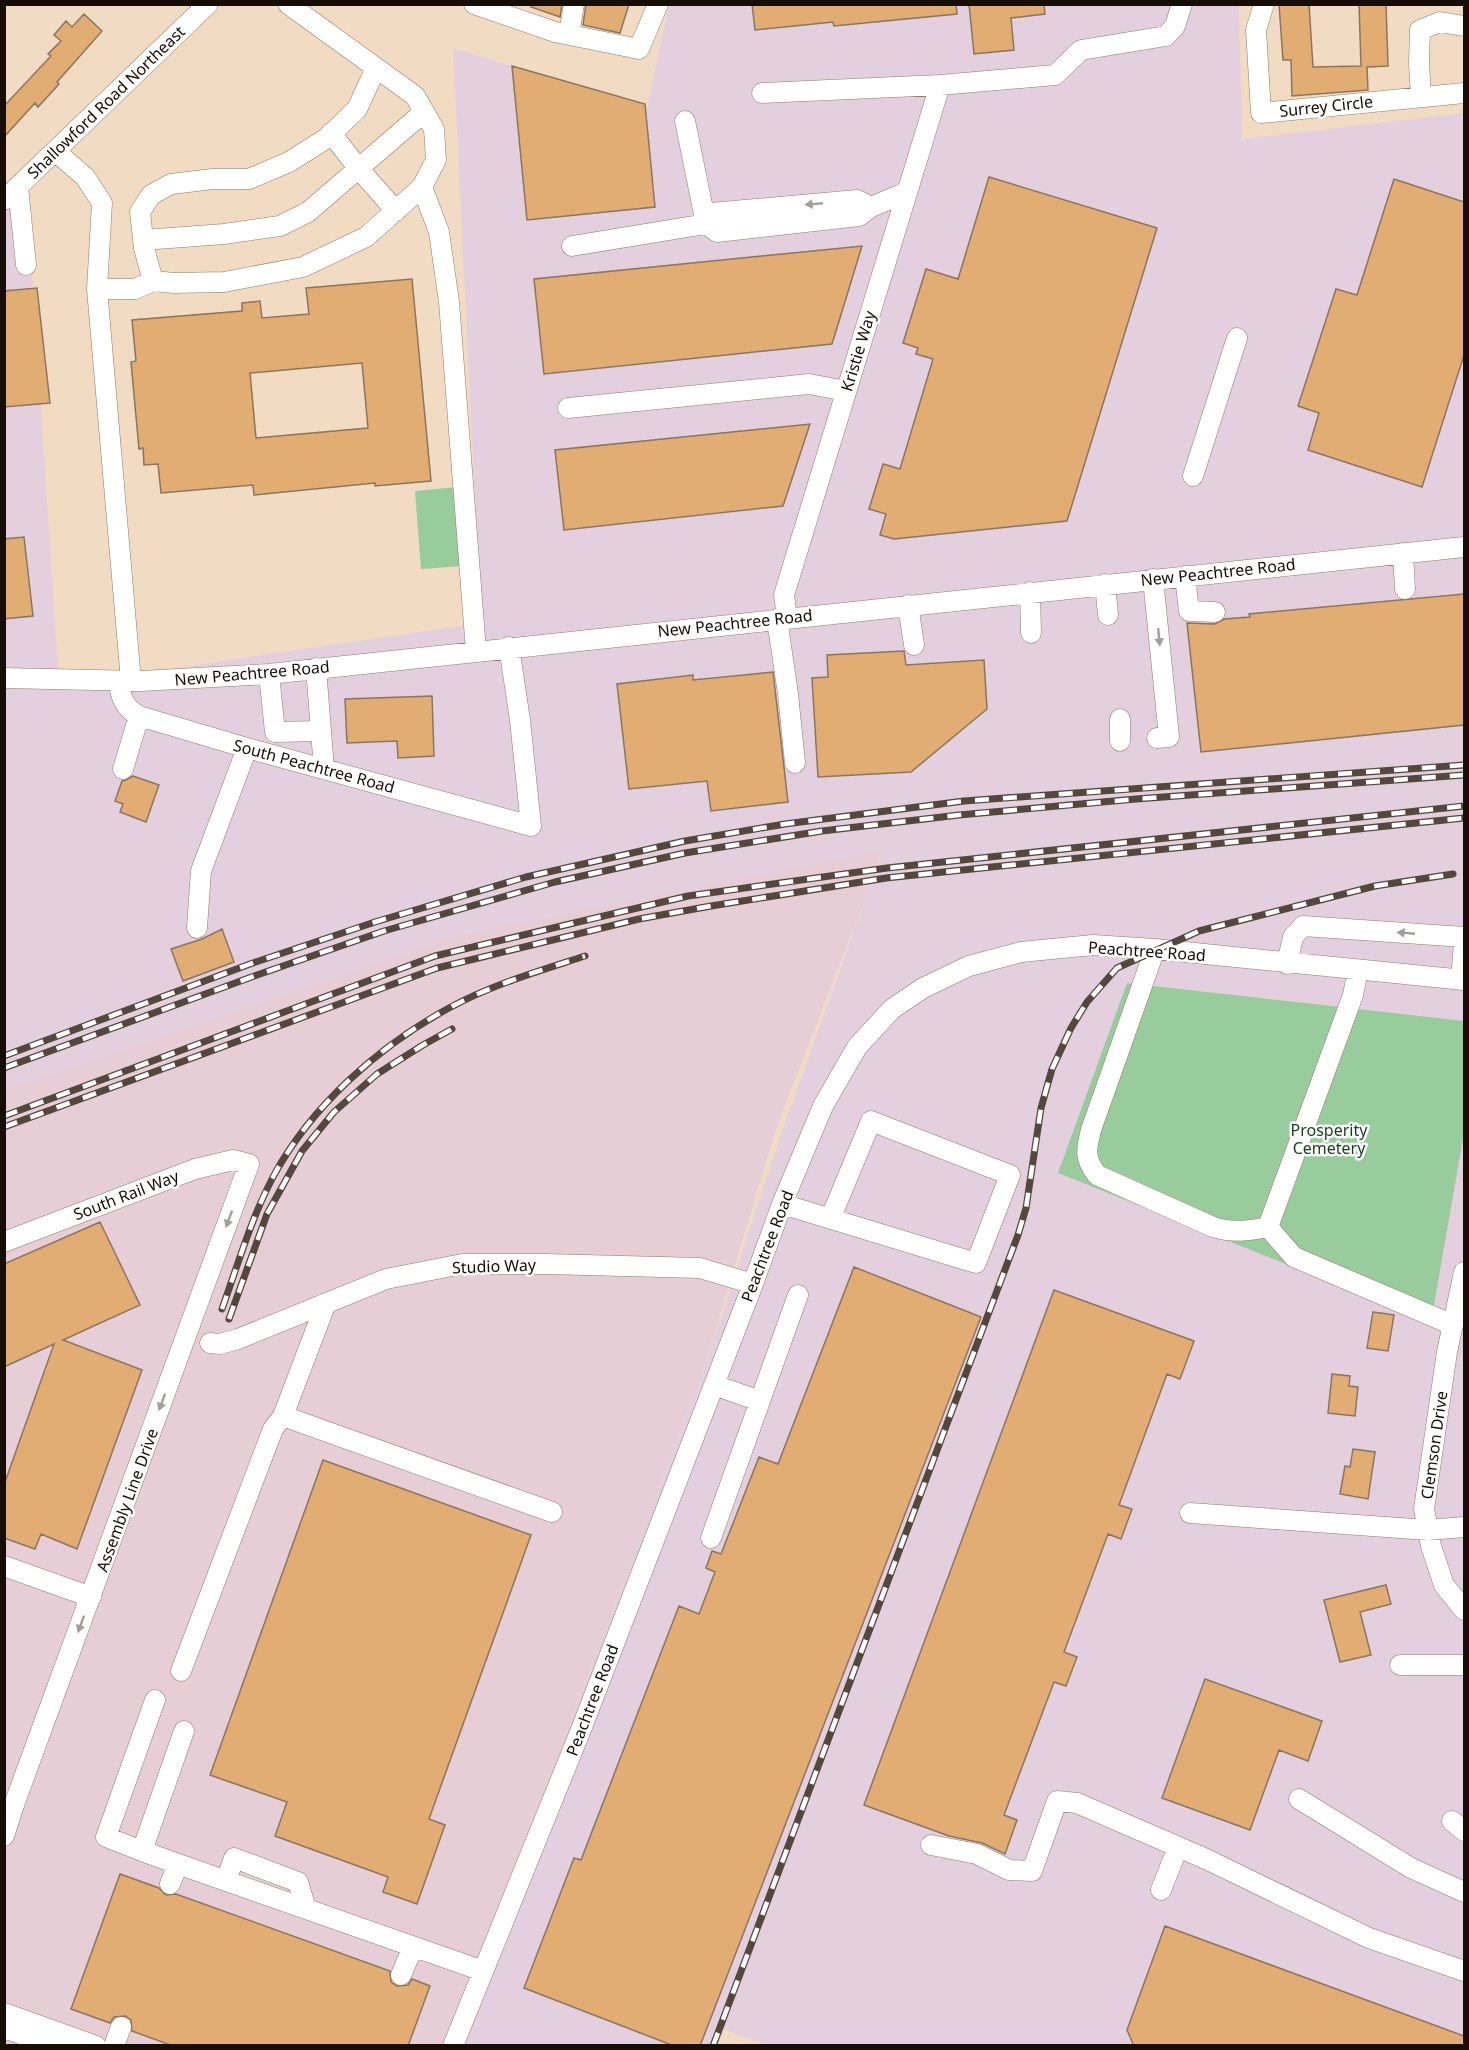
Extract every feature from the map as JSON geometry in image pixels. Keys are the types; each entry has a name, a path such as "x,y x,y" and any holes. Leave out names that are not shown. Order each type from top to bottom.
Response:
{"street":[{"name":"Shallowford Road Northeast","path":"11,193 208,4"},
{"path":"97,289 135,289 153,281 224,282 303,267 366,237 422,187 436,160 434,129 415,96 288,4"},
{"path":"474,4 569,35 639,49 658,4"},
{"path":"569,35 574,4"},
{"path":"762,93 940,85 1055,75 1081,50 1166,36 1175,26 1182,4"},
{"name":"Surrey Circle","path":"1264,4 1256,30 1261,113 1464,93"},
{"path":"1421,97 1420,30 1440,22 1464,26"},
{"path":"153,281 143,240 140,212 151,195 171,184 213,179 249,179 290,162 331,133 357,109 376,68"},
{"name":"Kristie Way","path":"795,763 782,618 784,595 940,85"},
{"path":"143,240 224,234 280,226 308,212 424,112"},
{"path":"686,121 706,224"},
{"path":"331,133 396,211"},
{"path":"55,151 85,177 102,203 97,289 125,681 120,694 128,710 139,716 123,769"},
{"path":"422,187 439,231 449,302 476,651"},
{"path":"706,224 711,213 856,200 871,207 907,192"},
{"path":"11,193 26,265"},
{"path":"572,246 706,224"},
{"path":"1193,476 1237,339"},
{"path":"568,408 809,384 846,391"},
{"name":"New Peachtree Road","path":"4,678 125,681 269,674 1464,547"},
{"path":"1403,553 1405,589"},
{"path":"1185,576 1189,611 1215,612"},
{"path":"1153,579 1163,738"},
{"path":"1105,584 1108,615"},
{"path":"1030,592 1031,633"},
{"path":"908,605 914,645"},
{"name":"South Peachtree Road","path":"139,716 531,826 520,720 509,647"},
{"path":"316,668 324,769"},
{"path":"269,674 275,732 321,731"},
{"path":"1120,719 1120,741"},
{"path":"197,928 201,871 247,748"},
{"path":"1287,964 1293,937 1303,926 1464,937"},
{"path":"1463,980 1464,943"},
{"name":"Peachtree Road","path":"453,2046 582,1727 782,1203 823,1106 857,1047 892,1008 923,988 969,966 1021,952 1093,945 1155,949 1463,980"},
{"path":"1155,949 1148,975 1091,1131 1087,1148 1088,1163 1097,1175 1213,1227 1238,1231 1268,1227"},
{"path":"1268,1227 1353,995 1358,970"},
{"path":"782,1203 976,1263 1010,1175 871,1121 831,1217"},
{"name":"South Rail Way","path":"4,1242 195,1169 233,1160 249,1164"},
{"name":"Assembly Line Drive","path":"4,1836 11,1796 91,1598 249,1164"},
{"path":"1268,1227 1294,1257 1453,1325"},
{"name":"Studio Way","path":"210,1343 220,1344 238,1339 386,1279 462,1264 700,1268 753,1284"},
{"name":"Clemson Drive","path":"1464,1272 1447,1352 1424,1509 1444,1585 1464,1611"},
{"path":"711,1538 798,1295"},
{"path":"181,1671 273,1429 283,1416 326,1303"},
{"path":"714,1384 760,1401"},
{"path":"283,1416 552,1512"},
{"path":"1190,1513 1428,1530 1464,1527"},
{"path":"4,1566 91,1598"},
{"path":"1400,1665 1464,1665"},
{"path":"155,1700 106,1837 483,1971"},
{"path":"142,1851 184,1731"},
{"path":"1299,1799 1411,1868 1464,1892"},
{"path":"931,1845 977,1854 1009,1870 1032,1870 1057,1801 1077,1803 1178,1847 1369,1938 1464,1971"},
{"path":"1161,1890 1178,1847"},
{"path":"170,1884 178,1864"},
{"path":"401,1975 413,1947"},
{"path":"4,2013 96,2046"},
{"path":"114,2046 121,2027"},
{"path":"4,2030 10,2030 52,2046"}],"shaded area":[{"path":"669,5 1239,5 1242,139 1464,113 1464,1021 1127,983 1431,1321 1464,1133 1464,2045 767,2046 724,2029 717,2045 448,2045 703,1371 783,1129 882,852 462,934 5,1091 4,201 26,181 59,685 481,623 453,48 647,108"},
{"path":"882,851 777,1126 703,1371 448,2045 5,2045 4,1091 462,934"}],"green space":[{"path":"457,487 463,566 421,569 415,491"},
{"name":"Prosperity Cemetery","path":"1127,983 1464,1021 1464,1133 1431,1322 1058,1173"}],"building":[{"path":"531,4 562,4 560,17 531,7"},
{"path":"586,4 629,4 620,33 583,25"},
{"path":"752,4 956,4 957,14 834,26 833,22 755,30"},
{"path":"969,4 1044,4 1045,14 1011,18 1014,50 974,54"},
{"path":"1279,4 1309,4 1313,67 1361,66 1359,4 1386,4 1388,66 1367,67 1368,90 1292,96 1291,60 1283,60"},
{"path":"84,14 102,31 38,107 35,103 4,137 4,106 51,56 48,54 61,41 54,35 66,21 72,27"},
{"path":"512,66 645,104 655,207 527,220"},
{"path":"989,177 1157,228 1067,521 894,539 880,535 886,514 869,509 883,464 900,469 933,359 916,354 918,348 903,343 926,269 958,279"},
{"path":"1394,179 1464,202 1464,355 1422,487 1308,450 1319,413 1298,406 1336,289 1357,295"},
{"path":"862,246 832,344 544,374 534,279"},
{"path":"412,279 431,481 375,486 375,483 254,495 253,485 161,493 158,464 144,465 143,448 139,449 131,362 136,361 132,320 242,311 242,303 260,301 262,318 309,314 306,288","holes":["362,363 368,428 256,438 250,373"]},
{"path":"37,288 50,403 4,407 4,291"},
{"path":"810,424 783,506 564,530 555,450"},
{"path":"24,537 33,616 4,619 4,539"},
{"path":"1464,594 1464,725 1201,752 1187,623 1215,624 1224,619 1250,617 1249,614"},
{"path":"904,651 906,665 984,660 987,709 911,772 818,777 812,678 828,677 827,655"},
{"path":"773,672 788,802 711,811 707,781 629,789 617,684 693,675 693,680"},
{"path":"432,696 434,756 398,758 397,741 347,743 345,699"},
{"path":"133,776 159,785 146,822 120,812 123,804 115,801 122,781"},
{"path":"222,929 234,962 183,981 171,949 202,939"},
{"path":"100,1222 140,1305 63,1340 142,1370 77,1549 41,1534 35,1549 4,1538 4,1485 54,1344 4,1367 4,1264"},
{"path":"854,1267 981,1317 700,2046 674,2046 524,1988 574,1858 581,1860 679,1606 699,1614 715,1572 706,1568 712,1551 721,1554 759,1457 778,1464"},
{"path":"1054,1290 1194,1341 1180,1379 1167,1374 1119,1505 1132,1509 1121,1539 1108,1534 1064,1652 1077,1657 1066,1686 1054,1682 1004,1815 1017,1820 1005,1854 982,1843 949,1836 864,1805"},
{"path":"1373,1312 1394,1315 1388,1351 1367,1348"},
{"path":"1332,1374 1350,1376 1349,1386 1358,1387 1355,1416 1328,1413"},
{"path":"1353,1449 1375,1452 1368,1499 1340,1494 1345,1466 1350,1467"},
{"path":"323,1460 531,1535 429,1819 445,1825 417,1904 383,1892 388,1877 275,1836 287,1802 210,1775"},
{"path":"1386,1585 1391,1604 1360,1612 1371,1655 1340,1662 1324,1600"},
{"path":"1205,1679 1322,1721 1308,1761 1279,1750 1250,1830 1162,1798"},
{"path":"120,1874 159,1888 166,1895 176,1894 390,1971 391,1982 397,1986 408,1985 412,1979 430,1986 408,2046 173,2046 132,2031 131,2020 125,2016 114,2017 110,2023 71,2009"},
{"path":"1165,1926 1464,2036 1464,2046 1134,2046 1127,2030"}],"railway":[{"path":"4,1056 250,964 375,922 526,877 685,841 785,824 964,801 1464,765"},
{"path":"4,1068 384,931 555,882 685,853 822,831 959,815 1136,799 1464,775"},
{"path":"4,1116 435,956 688,896 887,868 1464,806"},
{"path":"4,1127 437,968 639,919 886,878 1464,818"},
{"path":"713,2046 1018,1235 1026,1208 1041,1108 1052,1069 1071,1028 1087,1002 1117,968 1199,931 1375,886 1453,874"},
{"path":"222,1309 251,1225 273,1177 307,1126 349,1080 397,1040 449,1008 498,985 585,956"},
{"path":"229,1319 267,1214 302,1151 334,1112 377,1074 452,1029"}]}
